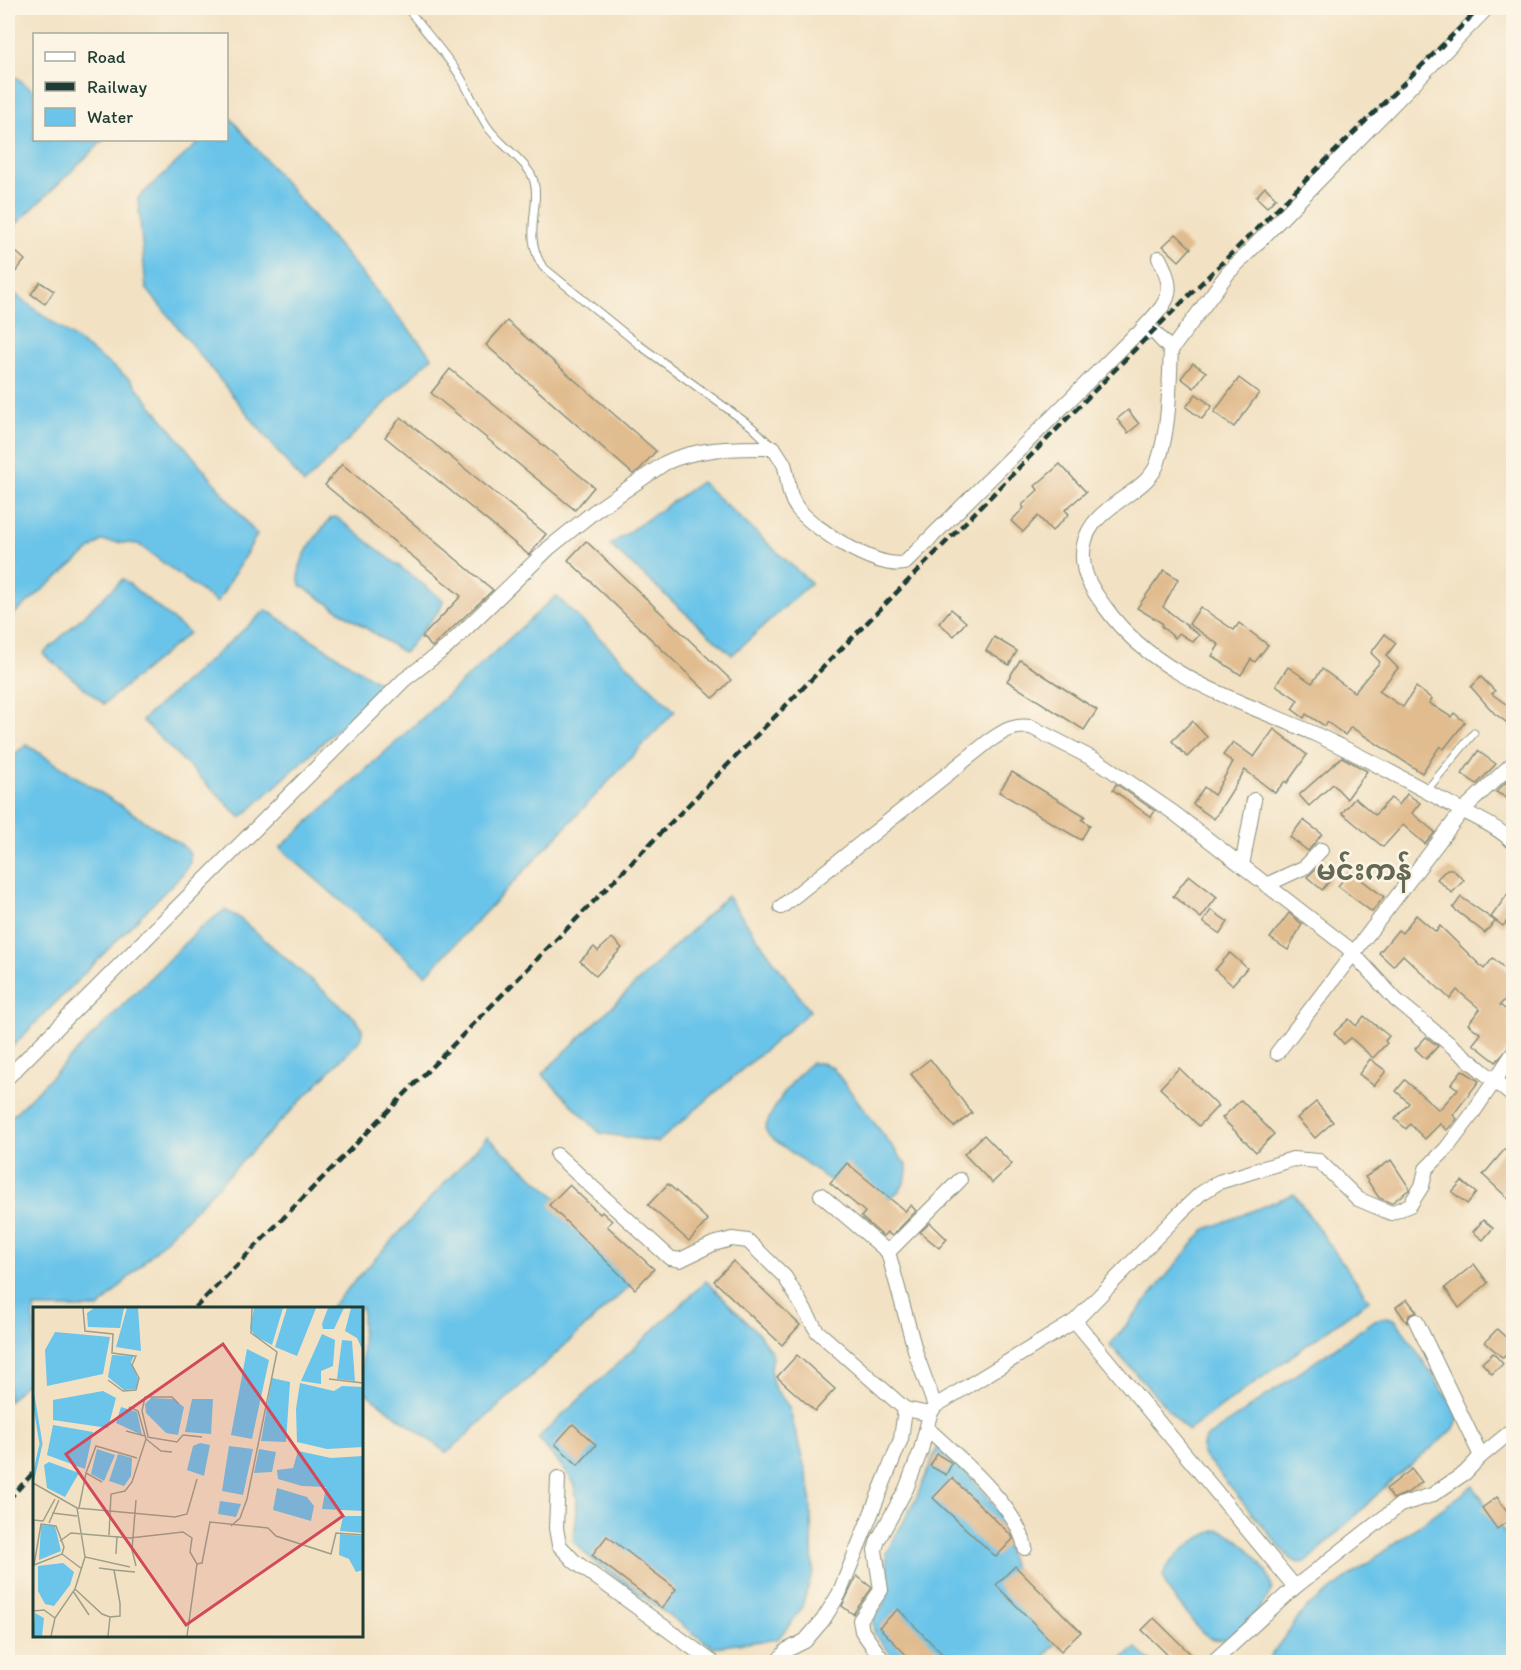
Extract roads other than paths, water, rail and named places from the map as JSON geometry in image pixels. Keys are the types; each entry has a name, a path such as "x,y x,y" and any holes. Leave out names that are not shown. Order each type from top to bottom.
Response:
{"street":[{"path":"1487,8 1228,273 1171,350 1169,407 1158,463 1152,473 1103,513 1092,526 1084,547 1084,568 1094,592 1120,628 1171,669 1220,694 1314,734 1492,826 1514,843"},
{"path":"8,1077 404,680 447,647 549,548 595,511 665,463 678,457 731,448 774,448 784,464 791,497 797,508 809,519 852,549 876,561 896,565 905,563 1111,357 1139,333 1167,300 1169,280 1159,258"},
{"path":"1139,333 1153,331 1171,350"},
{"path":"781,907 989,741 1008,729 1020,725 1031,727 1101,763 1174,813 1352,952 1396,1000 1514,1097"},
{"path":"1277,1053 1462,810 1514,762"},
{"path":"1242,866 1254,800"},
{"path":"1266,885 1305,867 1321,850"},
{"path":"884,1662 862,1631 860,1620 881,1590 875,1550 906,1489 931,1416 1075,1321 1179,1214 1200,1194 1219,1182 1293,1159 1309,1160 1326,1166 1358,1199 1391,1213 1410,1205 1422,1186 1426,1169 1446,1149 1514,1052"},
{"path":"557,1155 670,1258 680,1260 713,1244 732,1239 748,1241 785,1277 817,1330 905,1409 931,1416"},
{"path":"888,1252 960,1180"},
{"path":"821,1195 888,1252 918,1357 931,1416 998,1500 1023,1538 1024,1548"},
{"path":"1075,1321 1295,1587"},
{"path":"1416,1321 1481,1456"},
{"path":"777,1662 787,1650 805,1641 836,1600 901,1439 905,1409"},
{"path":"1213,1662 1295,1587 1400,1505 1432,1495 1465,1473 1481,1456 1514,1429"},
{"path":"558,1478 556,1528 559,1545 574,1561 712,1662"}],"lane":[{"path":"407,8 458,74 502,146 530,172 534,183 531,234 534,254 543,267 638,344 751,426 774,448"},
{"path":"1426,791 1474,733"}],"water":[{"path":"8,71 33,90 33,141 103,141 8,232"},
{"path":"228,115 432,357 304,484 146,288 138,198 200,141 228,141"},
{"path":"8,289 131,380 257,535 217,603 138,544 101,541 8,619"},
{"path":"701,482 811,583 732,655 610,545"},
{"path":"336,517 443,600 441,608 404,653 300,585 300,567 303,558 319,532 331,518"},
{"path":"123,579 189,633 104,704 43,654"},
{"path":"556,596 675,711 426,975 280,848"},
{"path":"266,610 384,686 241,818 142,720"},
{"path":"27,745 182,845 190,853 190,862 184,872 8,1051 8,766 18,751"},
{"path":"727,896 810,1011 658,1142 600,1133 542,1074"},
{"path":"225,910 238,917 355,1018 362,1028 362,1038 100,1307 33,1307 33,1376 8,1402 8,1120 199,929"},
{"path":"811,1063 821,1063 832,1067 907,1166 907,1175 902,1187 873,1207 825,1177 769,1136 765,1129 784,1093"},
{"path":"487,1137 644,1273 447,1453 363,1391 363,1307 331,1307"},
{"path":"1294,1194 1369,1300 1188,1431 1110,1345 1204,1230"},
{"path":"706,1281 759,1334 772,1353 771,1375 774,1387 789,1407 810,1488 813,1571 801,1610 778,1639 713,1647 593,1561 573,1541 577,1506 573,1484 568,1474 538,1438"},
{"path":"1387,1317 1396,1320 1455,1409 1458,1419 1454,1429 1389,1483 1308,1561 1299,1563 1290,1559 1202,1453 1202,1446 1206,1438 1375,1320"},
{"path":"938,1446 943,1446 988,1497 1003,1520 1008,1553 1016,1575 1057,1642 1040,1662 897,1662 874,1633 873,1619 882,1608 888,1591 886,1553 915,1501"},
{"path":"1473,1486 1513,1545 1513,1662 1266,1662 1305,1609"},
{"path":"1218,1530 1234,1537 1252,1553 1266,1572 1272,1589 1255,1615 1246,1624 1229,1637 1220,1639 1211,1638 1196,1626 1166,1586 1163,1576 1171,1561 1185,1548"},
{"path":"1136,1648 1151,1662 1118,1662"}],"railway":[{"path":"196,1307 1153,331 1480,8"},
{"path":"8,1500 33,1473"}],"district":[{"name":"မင်းကန်","path":"1364,870"}]}
